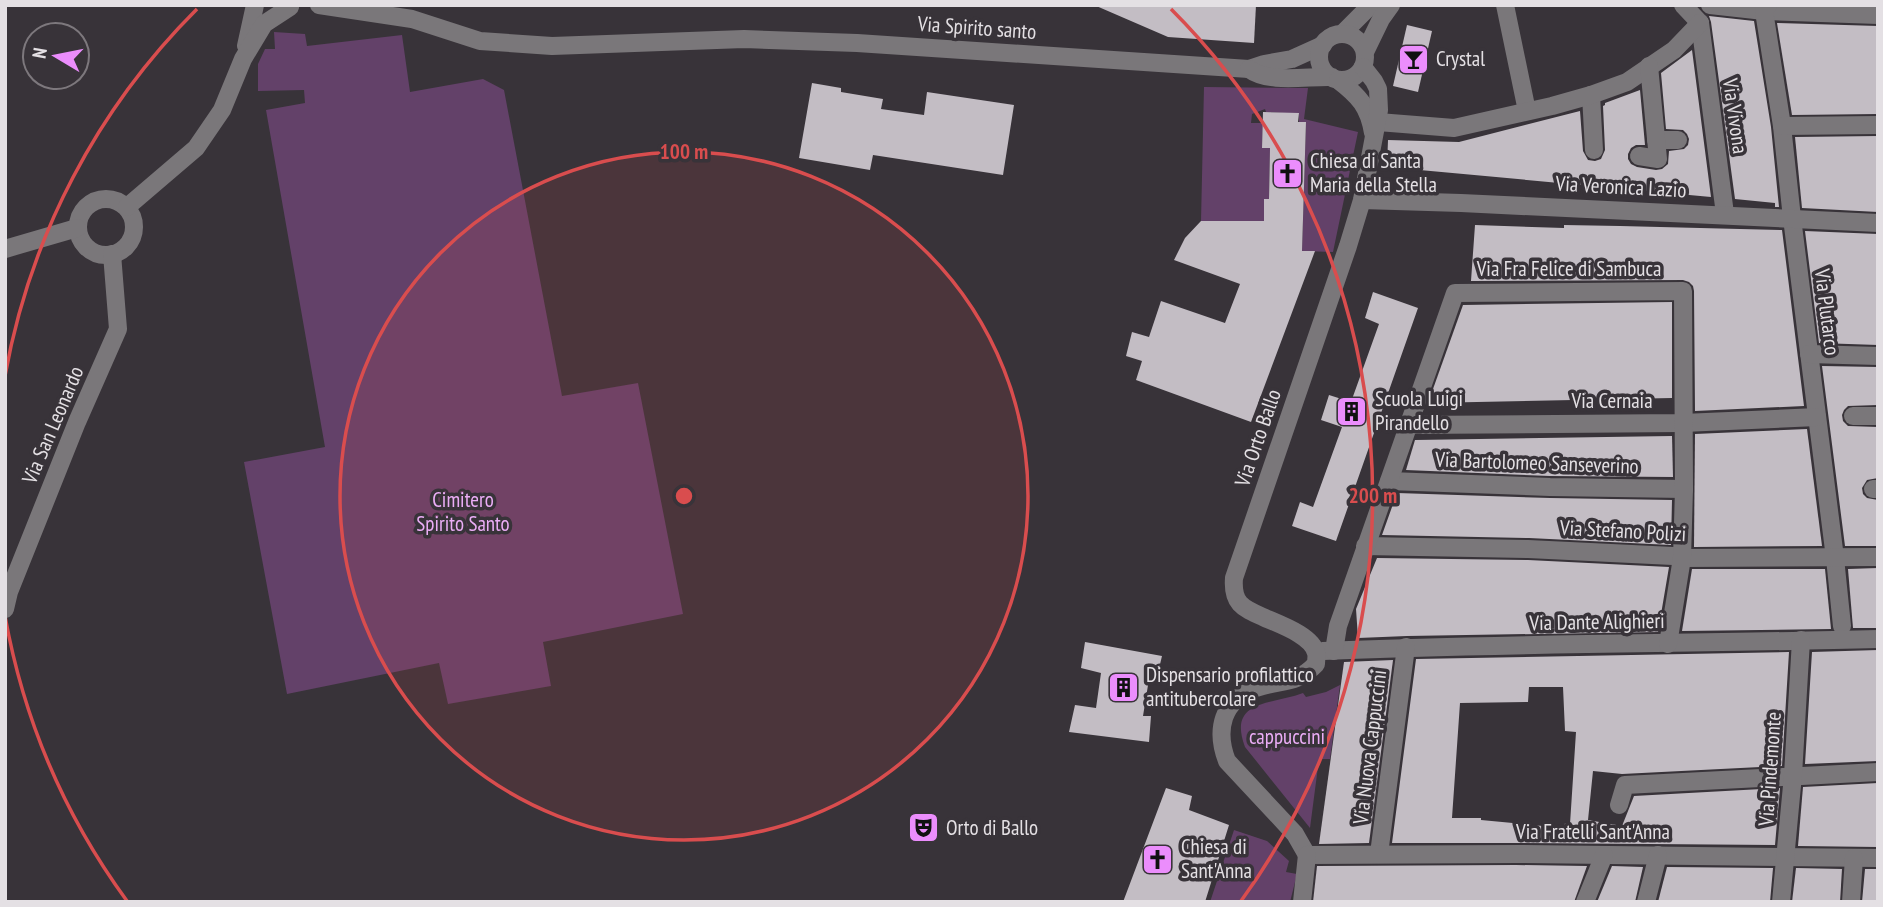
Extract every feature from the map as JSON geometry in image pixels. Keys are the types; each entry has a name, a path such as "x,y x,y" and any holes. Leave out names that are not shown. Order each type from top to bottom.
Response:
{"street":[{"path":"243,59 255,5"},
{"name":"Via Spirito santo","path":"319,5 412,19 480,41 552,46 744,38 1249,69"},
{"name":"Via Spirito santo","path":"392,5 412,19"},
{"path":"1342,34 1371,5"},
{"path":"1249,69 1266,77 1353,78 1381,19 1391,5"},
{"path":"1505,5 1527,111"},
{"path":"1376,131 1454,128 1591,95 1627,82 1674,50 1700,23 1683,5"},
{"path":"1710,5 1878,15"},
{"path":"127,207 196,148 222,110 243,59 264,24 293,6"},
{"name":"Via Plutarco","path":"1766,8 1842,626"},
{"name":"Via Vivona","path":"1700,23 1725,214"},
{"path":"1249,69 1292,59 1323,45 1335,35 1342,34 1357,39 1362,44 1364,59 1380,98 1376,131"},
{"path":"1323,45 1320,52 1321,66 1357,95 1371,117 1376,131"},
{"path":"1639,156 1658,159 1649,66"},
{"path":"1591,95 1594,150"},
{"path":"1782,126 1878,125"},
{"name":"Via Orto Ballo","path":"1325,651 1300,635 1250,613 1236,599 1233,588 1234,578 1348,246 1362,200 1376,131"},
{"path":"1656,140 1678,140"},
{"path":"110,198 127,207 135,225 129,244 121,251 103,255 86,246 78,228 84,209 100,199 110,198"},
{"name":"Via Veronica Lazio","path":"1362,200 1461,202 1878,223"},
{"path":"5,249 78,228"},
{"name":"Via San Leonardo","path":"5,609 9,592 72,434 118,329 112,254"},
{"name":"Via Fra Felice di Sambuca","path":"1325,651 1338,626 1455,293 1683,291 1683,423"},
{"path":"1809,354 1878,356"},
{"path":"1853,416 1878,416"},
{"name":"Via Cernaia","path":"1408,425 1683,423 1817,418"},
{"path":"1668,644 1682,558 1683,423"},
{"name":"Via Bartolomeo Sanseverino","path":"1388,481 1550,488 1684,489"},
{"name":"Via Stefano Polizi","path":"1366,545 1528,549 1673,555 1682,558 1878,557"},
{"name":"Via Dante Alighieri","path":"1325,651 1406,647 1878,639"},
{"name":"Via Pindemonte","path":"1781,902 1793,775 1801,640"},
{"name":"Via Nuova Cappuccini","path":"1380,854 1406,647"},
{"path":"1302,902 1307,855 1295,834 1227,761 1221,747 1221,731 1224,716 1244,693 1259,687 1293,681 1309,672 1325,651"},
{"path":"1619,805 1625,785 1878,772"},
{"name":"Via Fratelli Sant'Anna","path":"1307,855 1878,858"},
{"path":"1586,902 1604,855"},
{"path":"1646,902 1658,855"},
{"path":"1851,902 1854,858"}],"green space":[{"name":"Cimitero Spirito Santo","path":"274,32 305,34 307,46 402,35 410,92 483,79 504,90 562,396 638,383 683,614 543,642 551,686 448,704 439,663 287,694 244,462 325,447 266,110 305,103 304,90 258,91 258,64 265,49 275,49"},
{"path":"1204,87 1308,88 1304,119 1358,132 1333,252 1302,251 1306,122 1299,122 1299,114 1266,112 1265,109 1252,114 1251,123 1263,123 1262,148 1270,148 1269,199 1264,199 1269,218 1251,250 1251,221 1201,221"},
{"name":"cappuccini","path":"1340,685 1330,759 1319,759 1310,828 1245,747 1241,731 1242,720 1247,712 1256,706 1303,693 1306,697 1326,692"},
{"path":"1234,830 1267,841 1289,861 1286,872 1297,874 1290,902 1210,902"}],"building":[{"path":"1094,5 1256,5 1254,43 1168,37"},
{"path":"1709,16 1754,21 1771,127 1779,207 1775,207 1775,203 1735,199"},
{"path":"1777,23 1878,26 1878,114 1792,115"},
{"name":"Crystal","path":"1407,25 1432,31 1418,92 1393,86"},
{"path":"1692,50 1711,197 1387,167 1388,140 1459,142 1580,111 1583,151 1588,160 1595,161 1601,159 1605,150 1603,106 1640,90 1645,145 1631,148 1628,159 1637,167 1662,169 1668,164 1669,151 1684,149 1689,139 1683,130 1666,129 1661,73"},
{"path":"812,83 841,88 841,92 883,99 881,109 924,115 927,92 1014,105 1003,175 873,155 870,170 799,158"},
{"path":"1263,112 1299,113 1298,122 1306,122 1302,251 1315,251 1251,422 1136,380 1142,361 1126,356 1132,332 1149,337 1161,301 1225,323 1240,284 1174,260 1185,238 1201,221 1264,221 1264,199 1269,199 1270,148 1262,148"},
{"path":"1878,136 1878,212 1802,208 1795,137"},
{"path":"1475,225 1782,230 1804,406 1695,411 1694,291 1689,282 1471,281"},
{"path":"1805,231 1878,234 1878,345 1819,343"},
{"name":"Scuola Luigi Pirandello","path":"1373,292 1418,308 1336,541 1292,526 1300,502 1313,507 1342,427 1321,420 1329,395 1351,402 1379,324 1365,318"},
{"path":"1672,302 1672,398 1428,403 1463,305"},
{"path":"1822,366 1878,367 1878,405 1848,406 1842,415 1848,426 1878,427 1878,478 1867,480 1862,488 1867,498 1878,500 1878,546 1845,546"},
{"path":"1807,429 1822,546 1694,547 1695,434"},
{"path":"1672,436 1673,477 1550,476 1406,470 1415,440"},
{"path":"1397,493 1672,500 1671,545 1382,535"},
{"path":"1377,558 1528,560 1669,567 1658,632 1358,638 1356,609"},
{"path":"1878,568 1878,628 1853,628 1848,569"},
{"path":"1692,569 1825,569 1831,629 1682,631"},
{"name":"Dispensario profilattico antitubercolare","path":"1085,642 1162,656 1156,681 1149,679 1143,716 1151,716 1149,742 1069,732 1075,705 1096,708 1101,673 1081,668"},
{"path":"1878,650 1878,761 1805,764 1812,652"},
{"path":"1789,652 1782,766 1622,774 1593,771 1588,820 1622,826 1634,796 1780,788 1775,845 1392,843 1416,659","holes":["1529,687 1563,687 1565,731 1576,732 1570,824 1565,823 1564,828 1481,818 1452,818 1460,703 1528,702"]},
{"path":"1393,660 1369,843 1319,844 1344,662"},
{"path":"1878,783 1878,847 1798,846 1803,787"},
{"path":"1166,788 1192,796 1189,810 1229,825 1205,902 1123,902"},
{"path":"1317,866 1587,866 1574,902 1313,902"},
{"path":"1612,866 1643,867 1635,902 1597,902"},
{"path":"1667,867 1773,868 1770,902 1658,902"},
{"path":"1796,868 1842,869 1840,902 1792,902"},
{"path":"1865,869 1878,869 1878,902 1862,902"}],"place":[{"name":"Crystal","path":"1413,59"},
{"name":"Chiesa di Santa Maria della Stella","path":"1287,173"},
{"name":"Scuola Luigi Pirandello","path":"1352,411"},
{"name":"Dispensario profilattico antitubercolare","path":"1123,687"},
{"name":"Orto di Ballo","path":"923,828"},
{"name":"Chiesa di Sant'Anna","path":"1158,859"}]}
